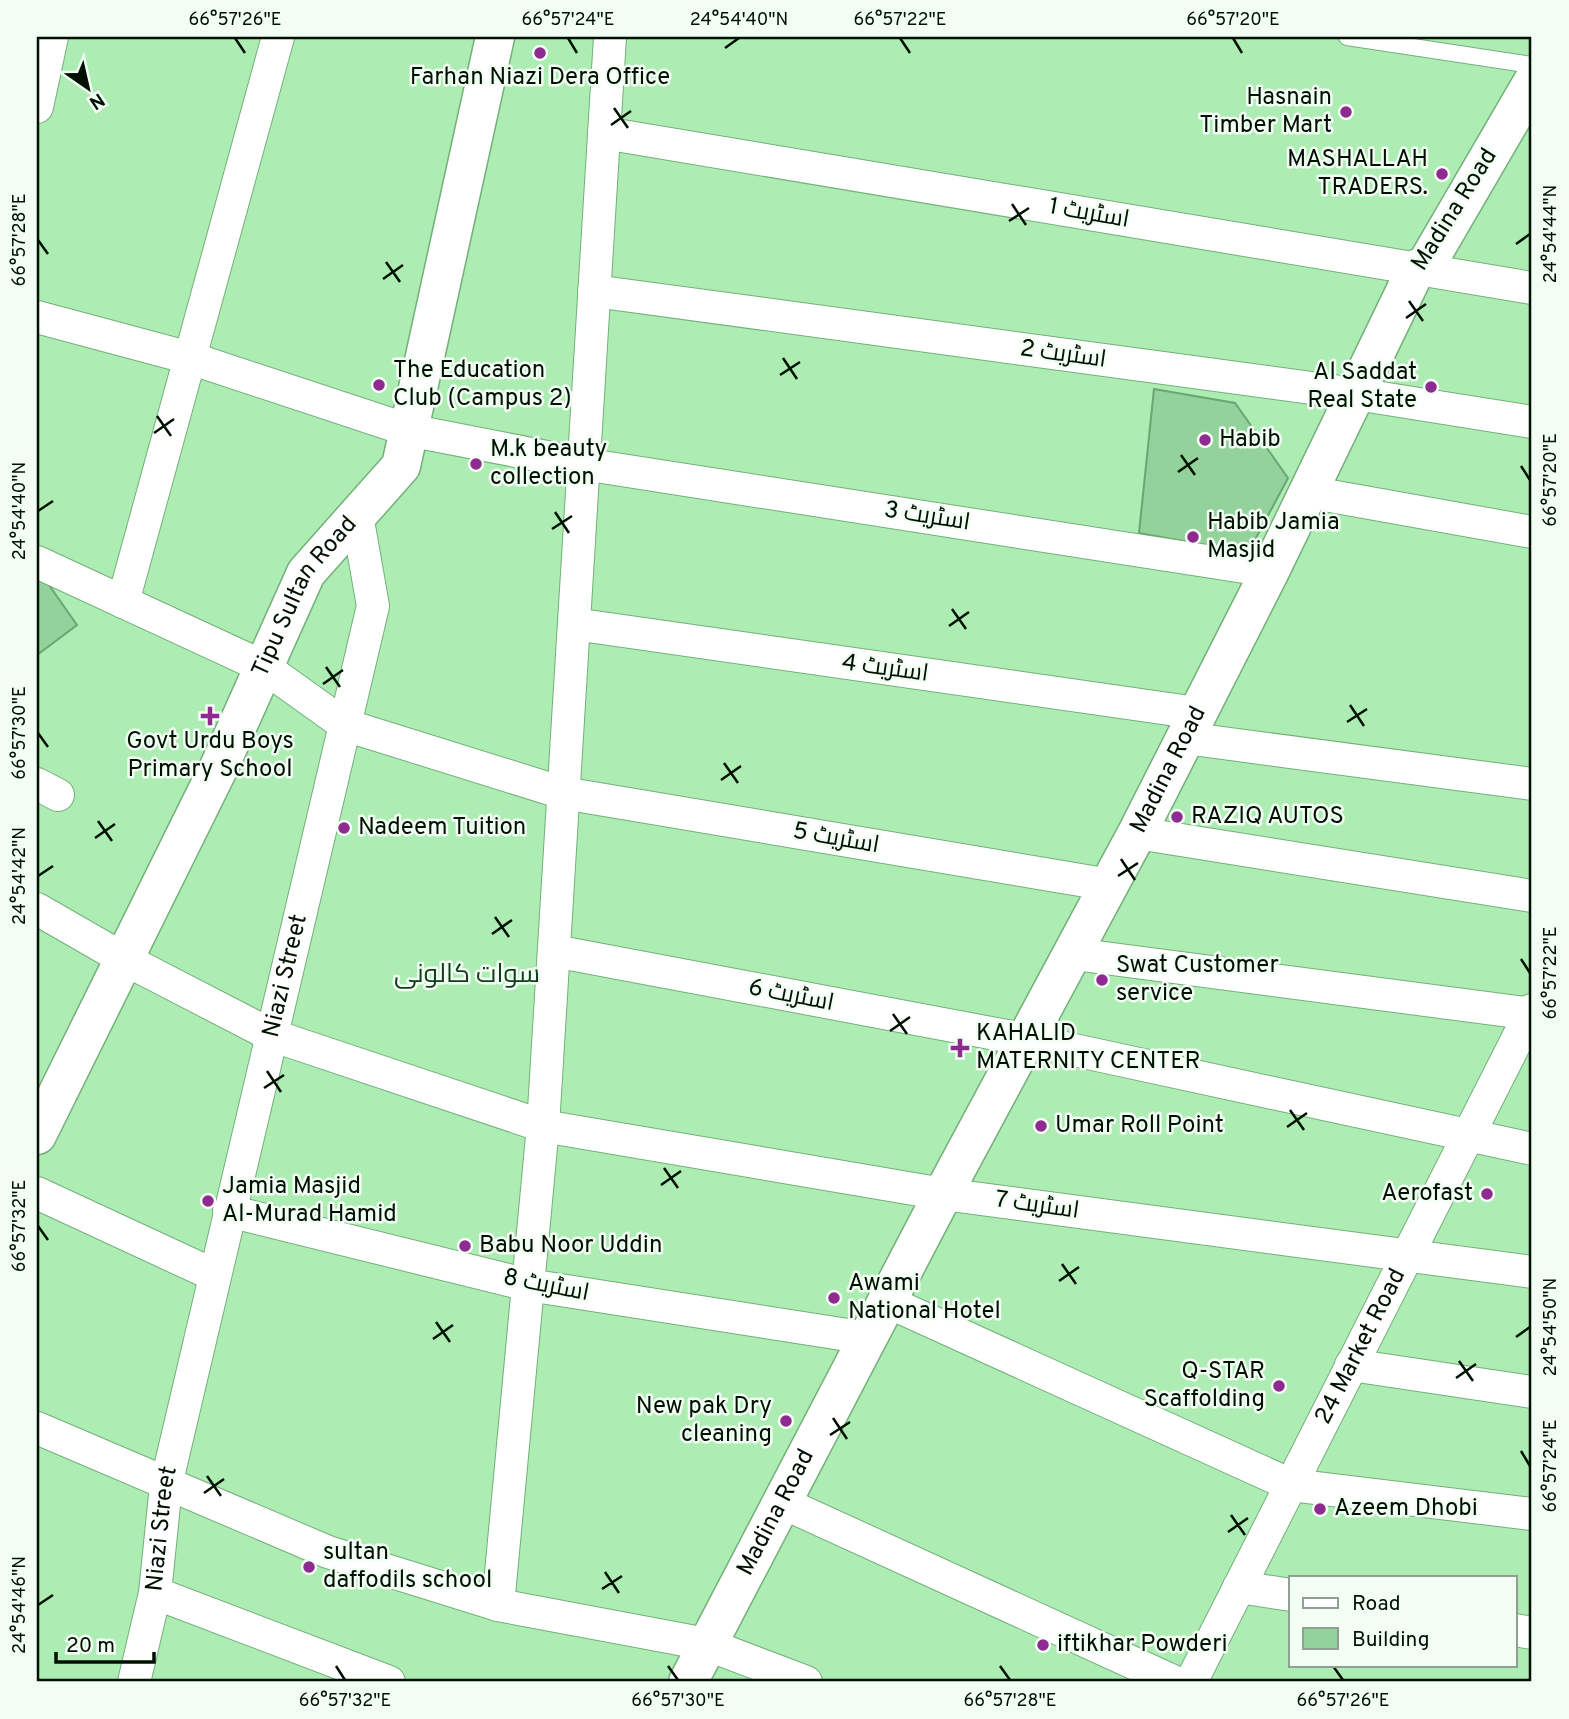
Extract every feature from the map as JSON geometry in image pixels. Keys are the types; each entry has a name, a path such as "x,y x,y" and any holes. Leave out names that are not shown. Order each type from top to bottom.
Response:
{"street":[{"path":"37,107 52,37"},
{"path":"123,601 278,37"},
{"name":"Tipu Sultan Road","path":"37,1135 264,667 306,573 401,466 495,37"},
{"path":"498,1605 543,1126 610,37"},
{"name":"Madina Road","path":"688,1682 886,1301 1137,833 1270,571 1416,269 1426,265 1532,83"},
{"name":"اسٹریٹ 1","path":"604,133 1532,288"},
{"name":"اسٹریٹ 2","path":"594,291 1356,394 1532,422"},
{"name":"اسٹریٹ 3","path":"37,317 190,358 408,430 583,464 1270,571"},
{"path":"1308,492 1532,532"},
{"name":"Niazi Street","path":"134,1682 155,1593 166,1485 373,606 357,515"},
{"name":"اسٹریٹ 5","path":"37,562 264,667 345,726 563,793 1110,885"},
{"name":"اسٹریٹ 4","path":"574,624 1532,783"},
{"path":"1137,833 1532,896"},
{"name":"اسٹریٹ 7","path":"37,909 124,959 271,1035 543,1126 943,1194 1532,1272"},
{"name":"اسٹریٹ 6","path":"554,951 1028,1040 1532,1149"},
{"path":"1074,954 1532,1013"},
{"name":"24 Market Road","path":"1191,1682 1532,1013"},
{"path":"37,1193 214,1275"},
{"name":"اسٹریٹ 8","path":"229,1211 528,1285 867,1338"},
{"path":"886,1301 1291,1485 1532,1514"},
{"path":"1351,1365 1532,1392"},
{"path":"37,1428 328,1552 498,1605 706,1644 806,1682"},
{"path":"781,1502 1175,1682"},
{"path":"1239,1587 1289,1595"},
{"path":"155,1593 389,1682"}],"lane":[{"path":"1347,37 1532,65"}],"building":[{"name":"Habib","path":"1154,389 1235,403 1288,478 1248,553 1139,533"},
{"path":"37,568 77,625 37,655"}],"place":[{"name":"Farhan Niazi Dera Office","path":"540,53"},
{"name":"Hasnain Timber Mart","path":"1346,112"},
{"name":"MASHALLAH TRADERS.","path":"1442,174"},
{"name":"The Education Club (Campus 2)","path":"379,385"},
{"name":"Al Saddat Real State","path":"1431,387"},
{"name":"Habib","path":"1205,440"},
{"name":"M.k beauty collection","path":"476,464"},
{"name":"Habib Jamia Masjid","path":"1193,537"},
{"name":"Govt Urdu Boys Primary School","path":"210,716"},
{"name":"RAZIQ AUTOS","path":"1177,817"},
{"name":"Nadeem Tuition","path":"344,828"},
{"name":"Swat Customer service","path":"1102,980"},
{"name":"KAHALID MATERNITY CENTER","path":"960,1048"},
{"name":"Umar Roll Point","path":"1041,1126"},
{"name":"Aerofast","path":"1487,1194"},
{"name":"Jamia Masjid Al-Murad Hamid","path":"208,1201"},
{"name":"Babu Noor Uddin","path":"465,1246"},
{"name":"Awami National Hotel","path":"834,1298"},
{"name":"Q-STAR Scaffolding","path":"1279,1386"},
{"name":"New pak Dry cleaning","path":"786,1421"},
{"name":"Azeem Dhobi","path":"1320,1509"},
{"name":"sultan daffodils school","path":"309,1567"},
{"name":"iftikhar Powderi","path":"1043,1645"}],"district":[{"name":"سوات کالونی","path":"467,975"}]}
